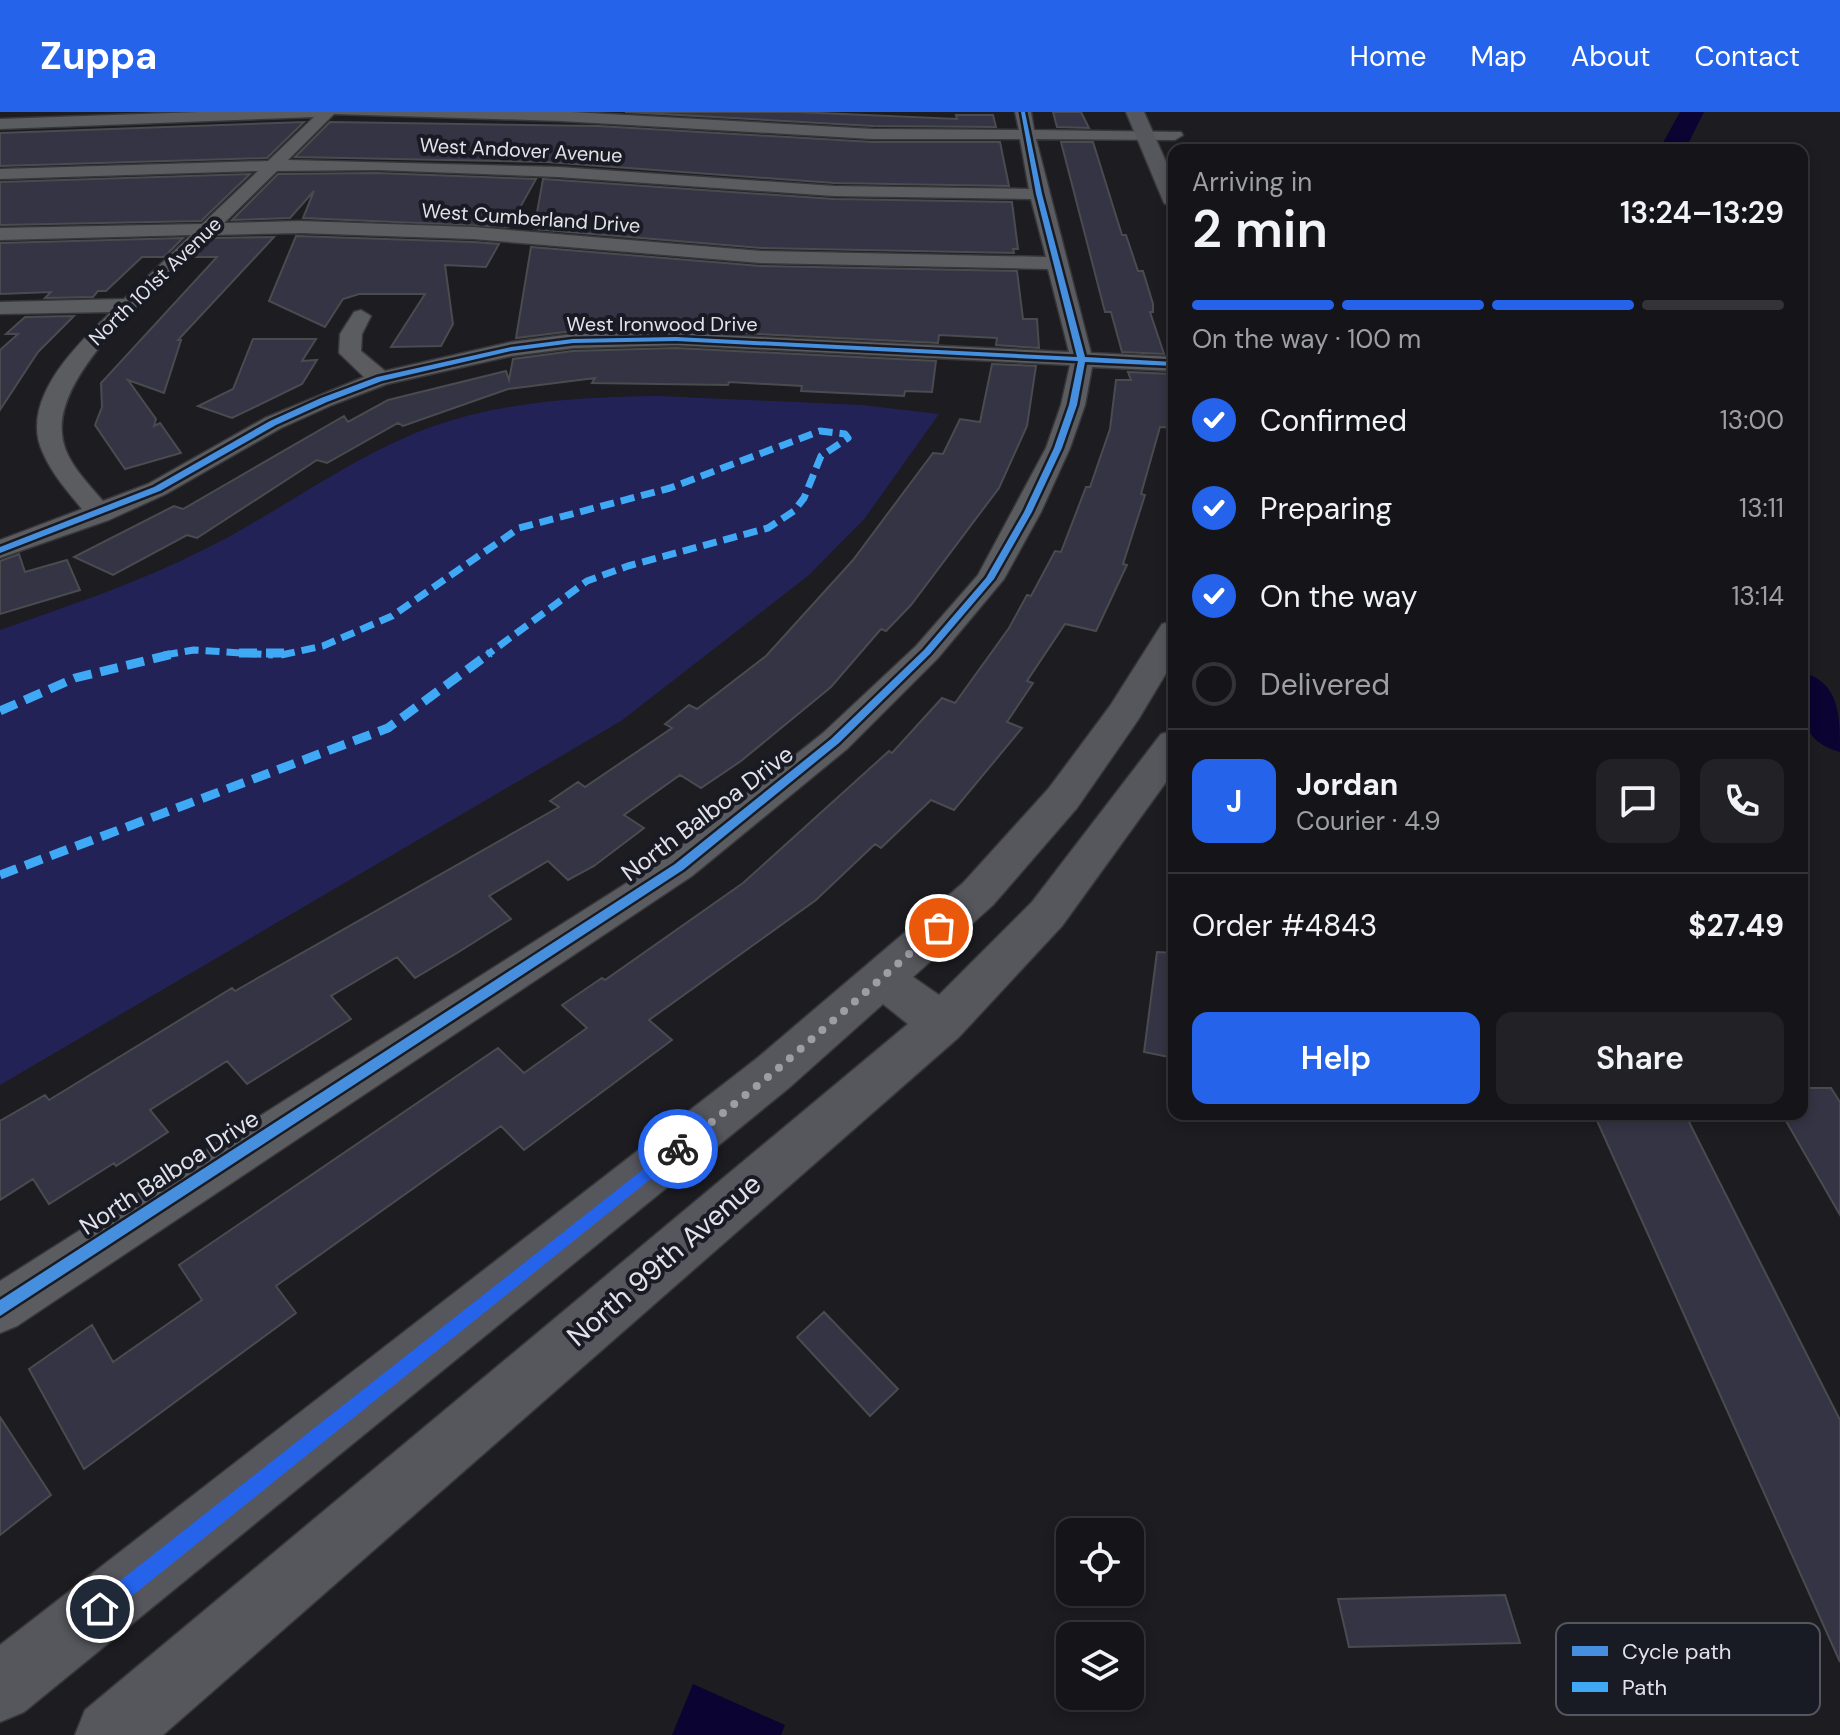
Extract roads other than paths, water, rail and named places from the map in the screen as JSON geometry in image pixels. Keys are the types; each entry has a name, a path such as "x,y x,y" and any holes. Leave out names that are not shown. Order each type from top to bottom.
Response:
{"main road":[{"path":"1135,112 1168,189"},
{"path":"1163,112 1178,142"},
{"path":"0,1688 773,1073 978,894 1063,798 1125,712 1168,641"},
{"name":"North 99th Avenue","path":"110,1735 942,1023 1047,914 1168,751"},
{"path":"881,978 942,1023"}],"street":[{"path":"0,124 31,117 326,112"},
{"name":"North 101st Avenue","path":"100,514 56,459 46,425 54,398 82,351 277,164 326,112"},
{"path":"341,112 636,116 848,133 1026,124 1144,135 1178,142"},
{"name":"North Balboa Drive","path":"0,1309 679,867 835,741 927,652 990,579 1028,512 1058,448 1073,405 1082,361 1039,194 1026,124"},
{"name":"West Andover Avenue","path":"0,174 277,164 472,167 834,191 1039,194"},
{"name":"West Cumberland Drive","path":"0,234 212,227 473,233 761,257 1058,263"},
{"path":"0,308 129,305"},
{"path":"361,316 351,334 350,353 380,379"},
{"name":"West Ironwood Drive","path":"0,550 100,514 157,489 273,423 380,379 511,349 620,339 1168,364"}],"waterway":[{"path":"1675,144 1692,112"},
{"path":"1808,695 1840,735"}]}
